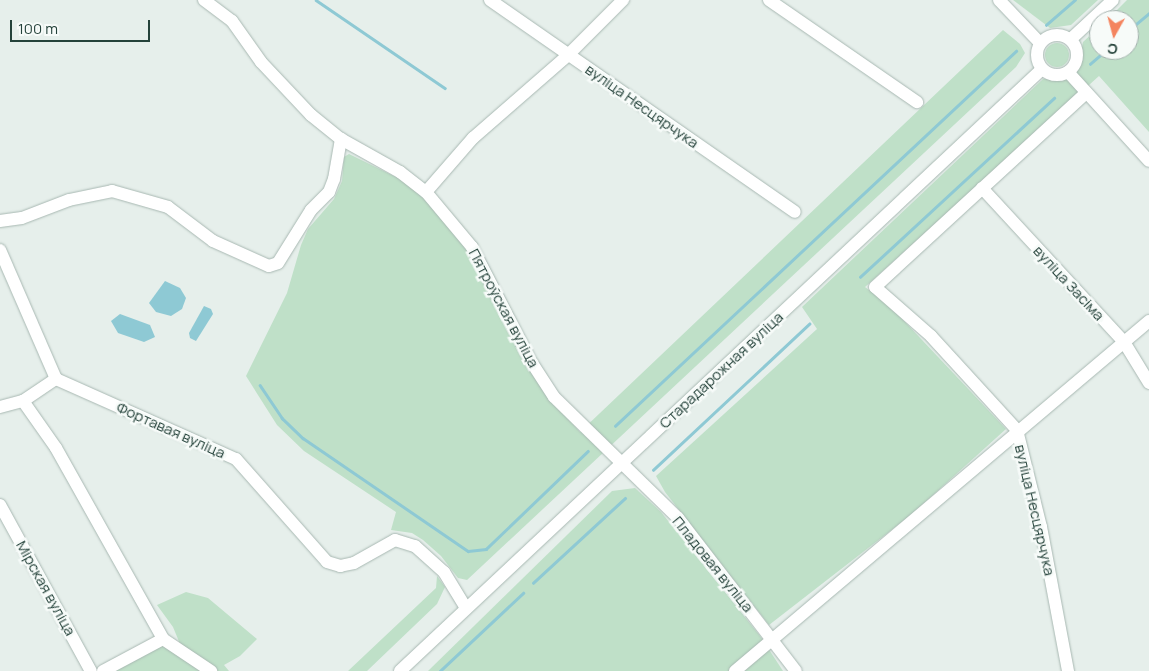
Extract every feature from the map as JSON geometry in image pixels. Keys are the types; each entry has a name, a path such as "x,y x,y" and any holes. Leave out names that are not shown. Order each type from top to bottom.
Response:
{"street":[{"name":"Пятроўская вуліца","path":"204,0 232,21 261,62 311,115 341,139 400,172 426,192 472,247 532,364 554,397 622,463"},
{"name":"вуліца Несцярчука","path":"490,0 795,212"},
{"path":"426,192 473,138 568,54 624,0"},
{"path":"769,0 916,102"},
{"path":"999,0 1040,43"},
{"path":"1070,40 1113,0"},
{"path":"1052,35 1070,40 1077,56 1068,72 1056,76 1042,69 1036,54 1040,43 1052,35"},
{"name":"Старадарожная вуліца","path":"400,671 1042,69"},
{"path":"1068,72 1149,161"},
{"path":"982,188 1086,93"},
{"path":"0,220 22,218 69,200 112,191 168,206 213,242 269,266 278,263 311,210 329,192 334,180 341,139"},
{"name":"вуліца Несцярчука","path":"982,188 875,286 931,336 1017,430 1041,527 1068,671"},
{"name":"вуліца Засіма","path":"982,188 1124,342 1149,383"},
{"path":"0,250 56,379 23,401 0,407"},
{"path":"735,671 774,641 1017,430 1149,321"},
{"name":"Фортавая вуліца","path":"56,379 236,459 327,562 340,566 354,563 395,540 415,546 444,572 466,608"},
{"path":"23,401 56,448 163,639 212,671"},
{"name":"Пладовая вуліца","path":"622,463 678,518 796,671"},
{"name":"Мірская вуліца","path":"0,505 91,671"},
{"path":"103,671 163,639"}],"green space":[{"path":"1013,0 1098,0 1071,25 1050,28"},
{"path":"1127,0 1149,0 1149,132 1099,76 865,287 890,306 1006,429 912,514 769,625 665,492 656,476 817,329 802,307 1043,79 1061,79 1079,65 1083,42 1089,36 1089,60 1139,60 1139,10 1117,10"},
{"path":"1003,30 1020,44 1025,53 1016,67 467,580 458,578 441,556 423,540 412,533 391,530 396,512 304,451 277,425 246,376 287,293 301,245 308,229 334,199 342,181 344,157 349,154 402,180 438,210 466,245 547,396 580,432"},
{"path":"1057,43 1065,47 1069,55 1065,63 1057,67 1049,63 1045,55 1049,47"},
{"path":"635,488 661,512 760,636 783,671 428,671 612,491"},
{"path":"437,576 445,587 437,604 367,671 348,671 436,588"},
{"path":"186,592 208,598 257,639 240,656 224,665 229,671 115,671 162,646 180,644 173,627 157,605"}],"water":[{"path":"165,281 180,288 186,298 182,309 171,316 156,312 149,303"},
{"path":"204,306 211,309 213,314 196,341 190,338 189,333"},
{"path":"120,314 150,325 155,337 144,342 118,333 111,321"}],"waterway":[{"path":"316,0 445,88"},
{"path":"1046,25 1075,0"},
{"path":"1139,22 1149,13"},
{"path":"615,426 1016,51"},
{"path":"1090,64 1095,60"},
{"path":"860,277 1054,98"},
{"path":"653,470 809,324"},
{"path":"260,385 282,418 303,438 468,551 486,549 588,451"},
{"path":"533,583 625,498"},
{"path":"440,671 523,593"}]}
